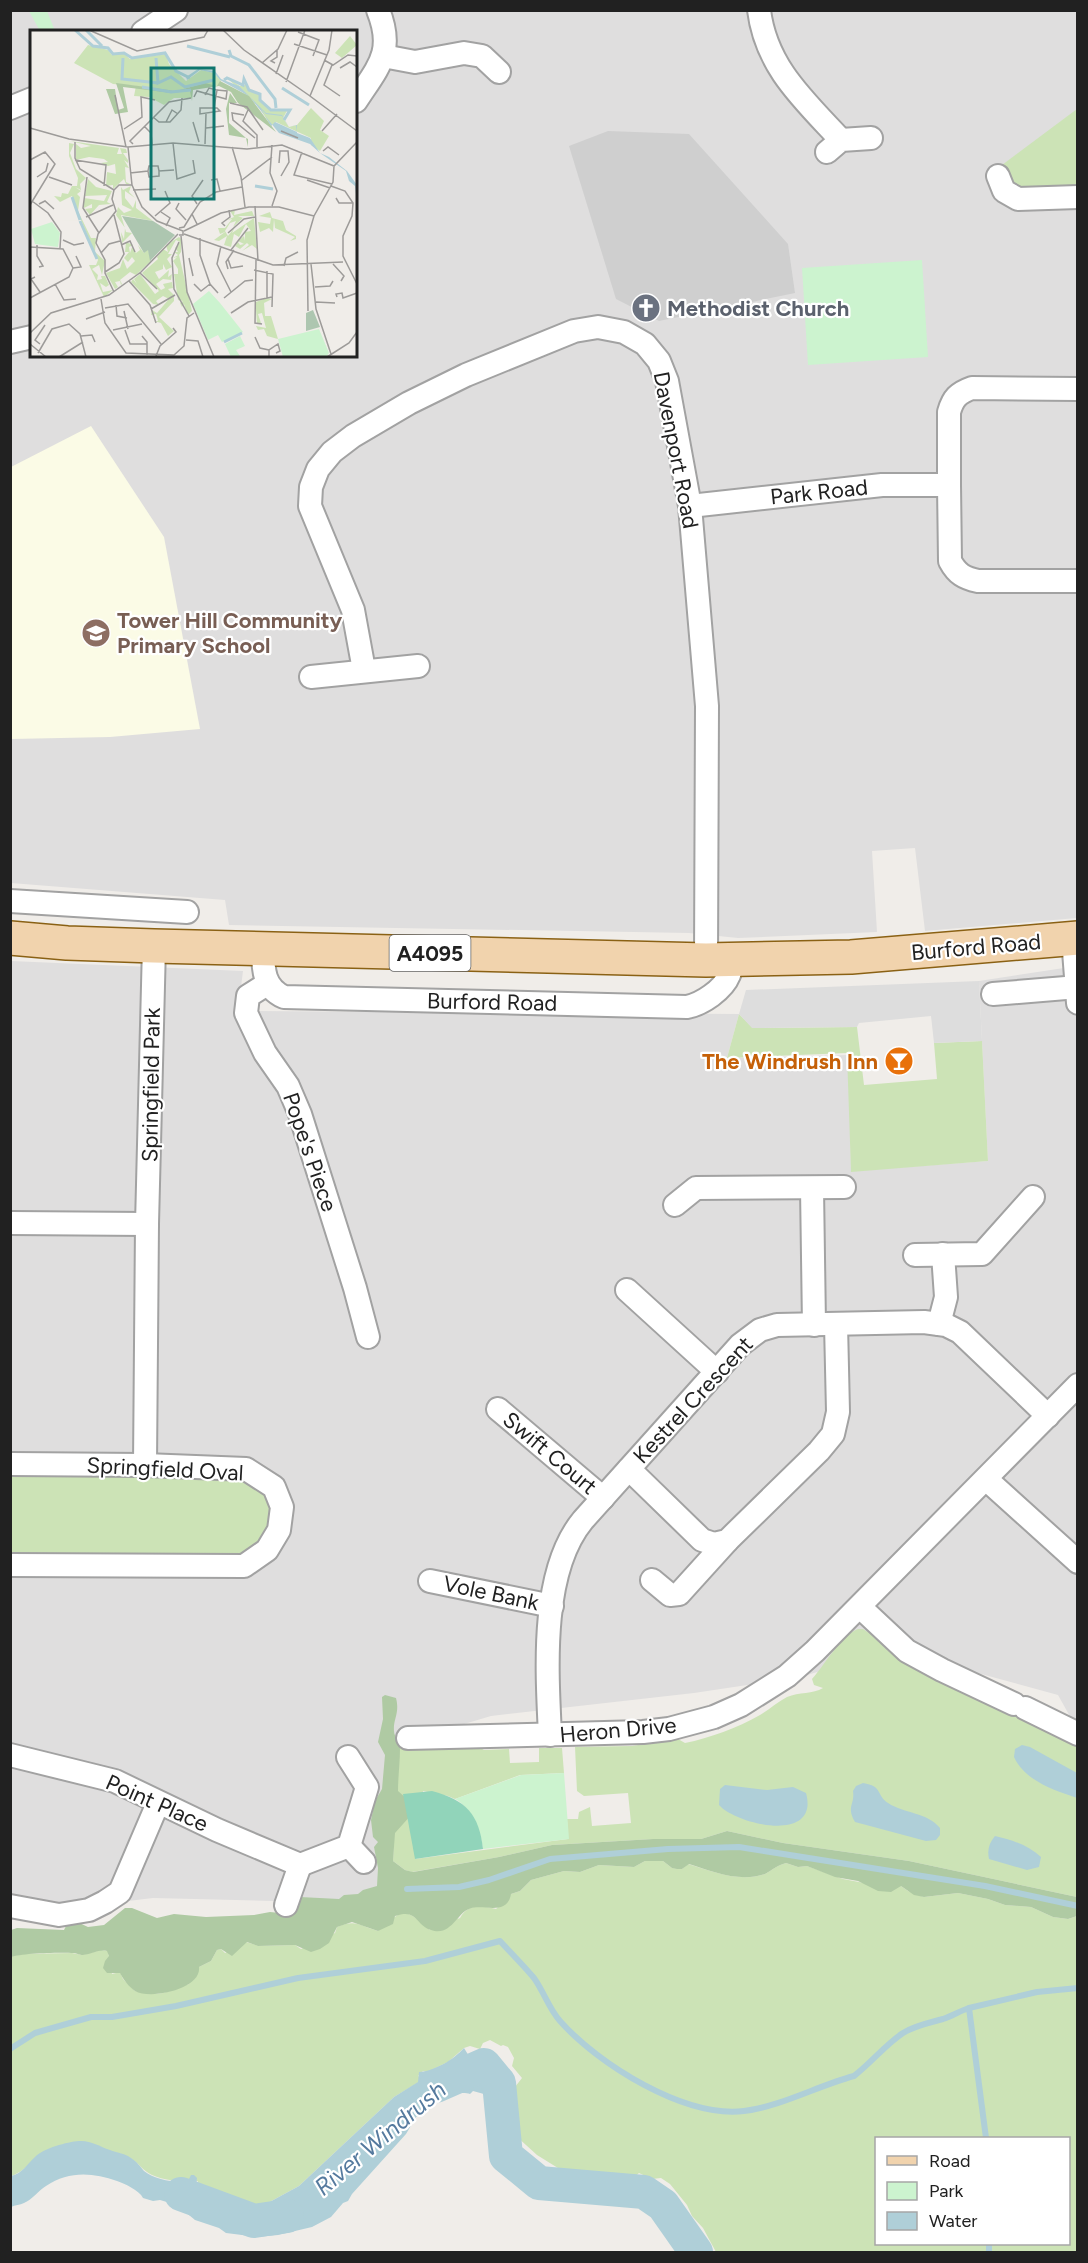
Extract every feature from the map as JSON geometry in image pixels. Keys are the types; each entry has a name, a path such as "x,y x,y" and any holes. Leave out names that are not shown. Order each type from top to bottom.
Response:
{"main road":[{"name":"Burford Road","path":"10,938 67,943 263,950 719,960 863,956 1075,938"}],"street":[{"path":"146,30 176,10"},
{"path":"357,99 383,60 385,27 378,10"},
{"path":"759,10 769,48 784,76 834,146 871,138"},
{"path":"383,56 415,62 464,53 482,56 499,72"},
{"path":"10,108 30,100"},
{"path":"998,176 1004,191 1018,199 1077,197"},
{"name":"Davenport Road","path":"364,670 353,610 310,506 311,488 318,469 332,452 353,436 409,403 466,375 574,331 598,327 624,332 645,344 659,362 667,381 690,506 707,706 719,960"},
{"path":"10,342 30,337"},
{"path":"1077,389 972,388 960,393 953,400 949,412 950,561 956,572 967,579 978,581 1077,581"},
{"name":"Park Road","path":"690,506 882,485 949,485"},
{"path":"311,677 418,666"},
{"path":"10,901 187,912"},
{"path":"993,994 1077,992 1075,938"},
{"name":"Springfield Park","path":"145,1465 147,1224 154,946"},
{"path":"263,950 267,984"},
{"name":"Burford Road","path":"267,984 274,992 284,997 687,1007 705,1000 729,976 719,960"},
{"name":"Pope's Piece","path":"267,984 248,996 246,1012 266,1053 288,1086 300,1114 355,1288 368,1337"},
{"path":"675,1205 696,1188 844,1187"},
{"path":"812,1188 814,1324"},
{"path":"915,1255 982,1254 1033,1197"},
{"path":"10,1223 147,1224"},
{"path":"939,1324 946,1297 944,1254"},
{"path":"627,1290 717,1372"},
{"name":"Kestrel Crescent","path":"550,1735 548,1638 552,1606 565,1548 575,1530 603,1498 740,1345 760,1330 777,1326 814,1324 924,1322 954,1328 1048,1416"},
{"path":"652,1580 670,1595 679,1594 727,1541 819,1451 832,1434 838,1412 836,1324"},
{"name":"Heron Drive","path":"408,1738 658,1731 729,1711 754,1698 787,1676 860,1606 1077,1385"},
{"name":"Swift Court","path":"498,1409 603,1498"},
{"name":"Springfield Oval","path":"10,1464 145,1465 246,1469 274,1486 282,1507 279,1530 267,1550 244,1566 10,1566"},
{"path":"629,1469 702,1540 714,1544 727,1541"},
{"path":"986,1479 1077,1562"},
{"name":"Vole Bank","path":"430,1581 552,1606"},
{"path":"860,1606 907,1651 950,1674 1077,1734"},
{"name":"Point Place","path":"10,1755 115,1781 158,1803 300,1865"},
{"path":"286,1905 300,1865 356,1854 367,1787 348,1757"},
{"path":"10,1906 59,1915 89,1910 120,1892 158,1803"}],"shaded area":[{"path":"10,11 1077,11 1077,918 925,931 915,848 872,851 877,932 738,938 689,933 229,925 225,900 11,883"},
{"path":"608,131 689,134 788,244 795,293 659,321 616,299 569,146"},
{"name":"Tower Hill Community Primary School","path":"91,426 164,537 200,729 110,737 11,739 11,467"},
{"path":"11,961 243,971 238,1011 739,1014 727,1058 849,1055 851,1171 988,1161 979,981 1077,966 1077,1729 1058,1695 893,1650 800,1677 694,1693 491,1716 387,1747 390,1904 153,1898 11,1915"},
{"path":"979,981 982,1041 934,1043 931,1016 859,1023 857,1027 752,1028 739,1014 746,990"}],"green space":[{"path":"29,11 47,11 55,30 39,30"},
{"path":"1077,109 1077,194 1006,199 986,177"},
{"path":"922,260 928,357 808,365 802,268"},
{"path":"739,1014 753,1028 857,1027 864,1085 937,1079 934,1043 982,1041 988,1161 851,1172 847,1053 727,1058"},
{"path":"11,1474 235,1476 247,1479 267,1496 272,1512 267,1538 244,1557 11,1557"},
{"path":"858,1629 863,1629 872,1635 879,1635 883,1638 883,1646 899,1660 937,1681 941,1677 998,1710 1008,1708 1077,1743 1077,1897 909,1861 783,1843 727,1831 701,1839 653,1839 552,1845 412,1872 393,1861 398,1739 425,1749 475,1745 484,1750 509,1749 510,1763 539,1762 539,1748 562,1748 564,1773 520,1775 455,1799 423,1791 415,1859 568,1839 567,1819 578,1819 579,1812 590,1807 592,1826 631,1823 628,1793 584,1796 577,1791 575,1747 632,1746 678,1739 685,1743 733,1728 760,1715 787,1697 823,1688 814,1685 812,1679 839,1644"},
{"path":"385,1695 396,1698 394,1731 400,1748 398,1791 407,1799 412,1814 395,1833 393,1861 405,1870 413,1872 552,1845 653,1839 701,1839 727,1831 783,1843 909,1861 1077,1897 1077,1916 1068,1919 1053,1917 1031,1907 1005,1905 958,1893 924,1897 914,1895 901,1886 891,1892 878,1891 858,1881 835,1877 807,1866 798,1867 786,1863 765,1874 736,1877 689,1864 682,1869 677,1869 663,1861 645,1861 634,1867 599,1865 580,1872 564,1871 531,1880 520,1891 511,1894 505,1905 469,1909 444,1930 431,1930 412,1916 402,1914 395,1916 393,1924 378,1931 352,1922 337,1927 329,1943 311,1952 295,1945 258,1946 247,1942 232,1956 221,1949 217,1950 211,1961 199,1967 198,1975 193,1981 174,1991 163,1993 135,1991 120,1973 107,1973 103,1968 109,1956 107,1951 83,1955 51,1953 11,1957 11,1930 17,1928 64,1930 68,1922 75,1921 88,1927 104,1925 125,1908 132,1908 157,1918 174,1914 206,1917 280,1913 300,1897 339,1899 344,1895 358,1894 377,1886 378,1868 374,1847 378,1842 373,1837 371,1820 375,1801 382,1789 385,1755 378,1742 383,1719 382,1697"},
{"path":"564,1773 569,1839 483,1849 475,1821 466,1808 455,1799 521,1775"},
{"path":"432,1791 454,1799 469,1810 478,1826 483,1849 415,1859 403,1794"},
{"path":"645,1861 663,1861 672,1868 682,1869 688,1864 716,1873 746,1877 765,1874 786,1863 798,1867 807,1866 843,1879 901,1886 924,1897 958,1893 1005,1905 1031,1907 1053,1917 1068,1919 1077,1916 1077,2252 716,2252 687,2205 670,2184 661,2178 652,2179 639,2173 627,2183 619,2177 566,2173 537,2155 515,2135 508,2124 507,2109 515,2094 515,2087 522,2078 512,2066 514,2058 508,2047 490,2040 483,2043 480,2049 470,2046 464,2048 448,2062 427,2072 423,2071 418,2076 420,2077 419,2082 394,2097 299,2186 240,2218 232,2217 223,2205 199,2190 196,2187 198,2181 164,2179 149,2173 130,2158 104,2150 81,2147 53,2149 41,2154 17,2174 11,2176 10,1957 18,1954 72,1953 82,1955 101,1950 108,1951 112,1974 120,1972 123,1979 135,1991 163,1993 189,1984 199,1967 211,1961 217,1950 221,1949 225,1953 246,1942 259,1946 295,1945 301,1949 335,1933 337,1927 354,1923 378,1931 393,1918 404,1913 415,1917 430,1930 460,1918 471,1908 496,1909 511,1894 520,1891 531,1880 564,1871 580,1872 599,1865 634,1867"}],"water":[{"path":"1022,1745 1030,1747 1077,1773 1077,1798 1041,1784 1025,1772 1014,1757 1015,1749"},
{"path":"863,1783 874,1786 888,1803 895,1807 935,1823 940,1828 940,1835 936,1840 926,1841 855,1822 851,1809 853,1791 856,1786"},
{"path":"725,1785 767,1790 793,1787 806,1793 807,1809 801,1819 789,1824 774,1826 742,1819 719,1805 720,1789"},
{"path":"995,1836 1031,1849 1041,1857 1039,1867 1027,1870 989,1859 989,1847"},
{"path":"464,2048 496,2100 491,2096 473,2091 470,2094 459,2093 437,2097 429,2109 416,2117 406,2134 348,2201 343,2203 331,2217 312,2227 257,2237 226,2233 219,2228 195,2220 177,2205 143,2198 135,2190 108,2178 80,2174 54,2181 27,2202 11,2207 11,2176 50,2148 83,2141 128,2156 144,2171 160,2179 188,2181 191,2175 194,2175 197,2178 196,2187 218,2201 232,2217 240,2218 299,2186 394,2097 418,2082 419,2072 431,2070 443,2064"}],"waterway":[{"path":"407,1889 459,1887 489,1880 550,1859 668,1849 739,1847 985,1886 1078,1906"},
{"path":"10,2049 35,2033 91,2017 112,2017 176,2006 298,1978 425,1961 500,1941 534,1978 560,2021 597,2055 644,2085 670,2097 721,2111 744,2111 772,2105 854,2076 903,2033 969,2008 986,2137"},
{"path":"969,2008 1037,1992 1078,1988"},
{"name":"River Windrush","path":"436,2086 484,2065 499,2083 506,2156 539,2183 644,2192 663,2205 696,2252"},
{"name":"River Windrush","path":"181,2194 254,2221 287,2216"},
{"path":"989,2245 989,2252"}],"place":[{"name":"Methodist Church","path":"646,308"},
{"name":"Tower Hill Community Primary School","path":"96,633"},
{"name":"The Windrush Inn","path":"899,1061"}]}
